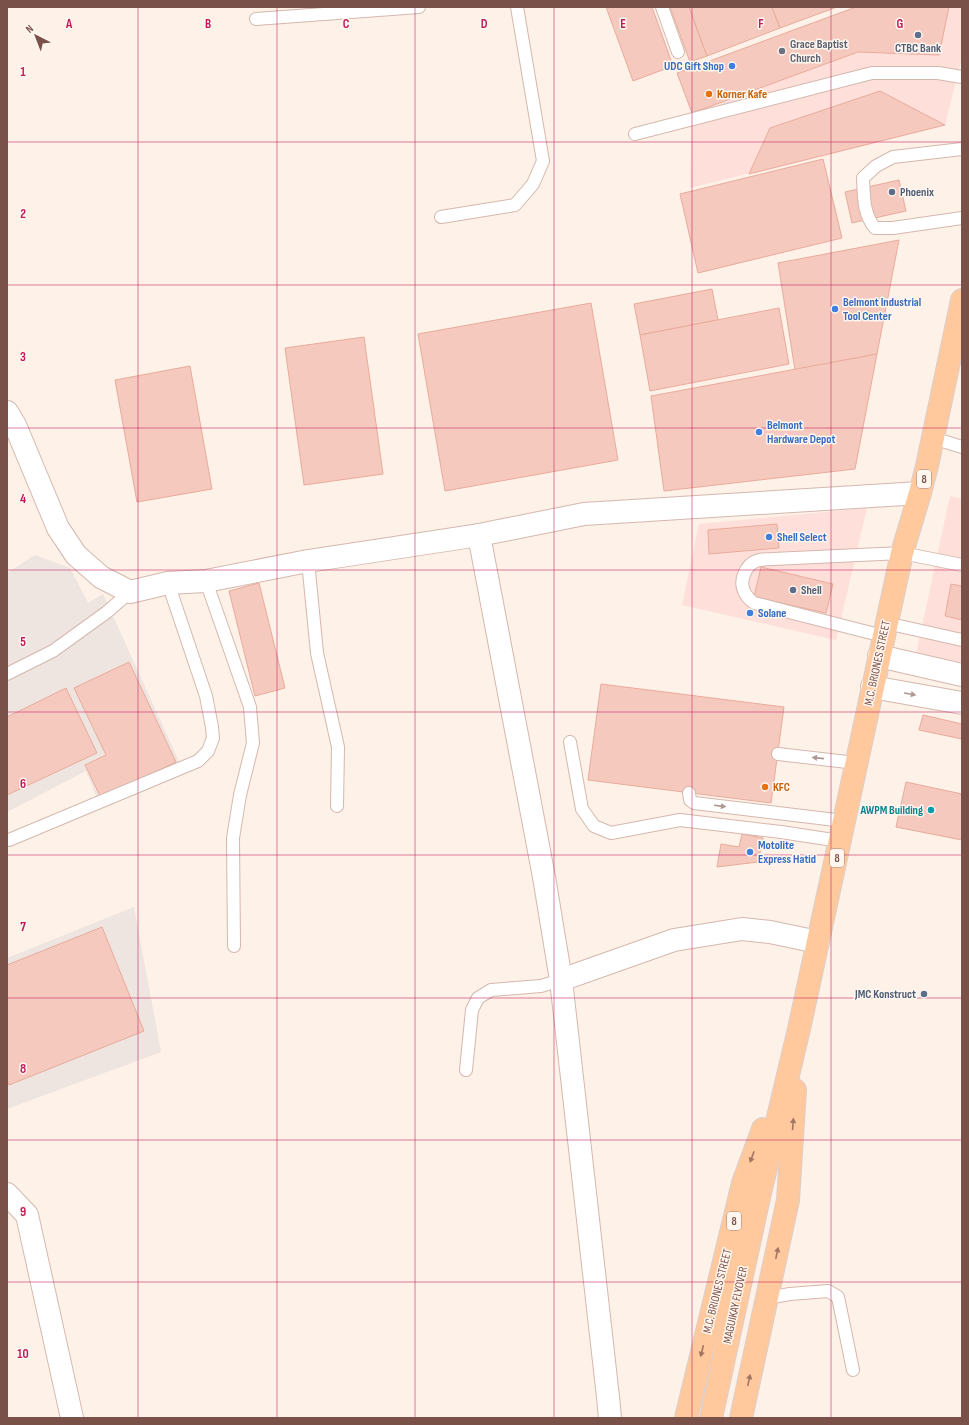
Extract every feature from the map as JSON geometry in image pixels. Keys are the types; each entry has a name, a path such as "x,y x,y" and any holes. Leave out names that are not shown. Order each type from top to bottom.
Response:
{"main road":[{"name":"M.C. BRIONES STREET","path":"760,1193 799,1028 882,639 902,553 920,493 958,344 962,300"},
{"name":"M.C. BRIONES STREET","path":"741,1418 788,1200 799,1028"},
{"name":"M.C. BRIONES STREET","path":"686,1418 743,1183 799,1028"},
{"name":"MAGUIKAY FLYOVER","path":"711,1418 760,1193"}],"street":[{"path":"10,421 58,528 76,555 101,577 130,592 168,583 206,581 308,561 479,535 584,514 920,493"},
{"path":"479,535 544,877 561,980 610,1418"},
{"path":"882,639 962,675"},
{"path":"872,687 962,703"},
{"path":"561,980 674,940 742,929 770,932 818,942"},
{"path":"7,1194 27,1215 72,1418"}],"lane":[{"path":"256,19 419,7"},
{"path":"441,217 515,205 533,184 543,161 517,7"},
{"path":"662,7 678,52"},
{"path":"635,134 872,73 938,73 962,77"},
{"path":"962,149 893,157 876,166 863,178 865,208 869,221 875,228 893,228 962,218"},
{"path":"934,438 962,447"},
{"path":"962,565 902,553 757,560 744,572 742,581 743,590 747,598 754,603 882,639 962,640"},
{"path":"308,561 317,653 338,748 337,806"},
{"path":"206,581 250,708 252,743 240,795 233,838 234,946"},
{"path":"9,840 198,761 208,751 213,738 206,696 168,583"},
{"path":"7,674 53,650 107,612 130,592"},
{"path":"570,742 582,809 594,826 611,833 680,820 781,832 842,831"},
{"path":"778,754 856,763"},
{"path":"689,793 690,800 694,803 842,831"},
{"path":"466,1070 472,1010 478,998 491,990 541,986 561,980"},
{"path":"767,1298 790,1294 828,1291 838,1297 853,1370"}],"shaded area":[{"path":"856,7 962,7 962,57 945,125 690,188 692,113 677,73"},
{"path":"950,496 962,499 962,662 916,654"},
{"path":"867,508 836,640 682,605 699,524"},
{"path":"35,555 70,568 88,603 103,594 182,768 101,808 86,771 7,812 7,573"},
{"path":"134,907 161,1052 7,1109 7,958"}],"building":[{"path":"606,7 652,7 673,66 633,81"},
{"path":"670,7 689,7 707,56 690,62"},
{"path":"689,7 772,7 780,28 707,56"},
{"path":"772,7 837,7 780,28"},
{"path":"856,7 949,7 939,55 858,52 692,113 677,73"},
{"path":"880,91 945,125 749,174 770,128"},
{"path":"823,159 842,238 698,273 680,194"},
{"path":"899,180 906,211 852,223 845,192"},
{"name":"Belmont Industrial Tool Center","path":"899,240 877,354 795,370 778,263"},
{"path":"712,289 718,320 640,335 634,304"},
{"path":"591,303 618,460 445,491 418,334"},
{"path":"779,308 789,364 650,391 640,335"},
{"path":"364,337 383,474 304,485 285,348"},
{"name":"Belmont Hardware Depot","path":"877,354 855,469 664,491 651,396"},
{"path":"190,366 212,489 137,502 115,380"},
{"path":"777,524 779,548 709,554 708,530"},
{"name":"Shell","path":"761,567 833,584 826,613 754,597"},
{"path":"259,583 285,688 255,696 229,591"},
{"path":"951,584 962,586 962,620 945,616"},
{"path":"129,662 176,762 101,798 85,765 106,755 74,688"},
{"path":"601,684 784,707 771,803 588,780"},
{"path":"66,688 97,753 7,795 7,717"},
{"path":"923,715 962,724 962,739 919,730"},
{"name":"AWPM Building","path":"906,782 962,794 962,840 896,827"},
{"path":"742,834 763,838 758,862 717,867 721,844 739,847"},
{"path":"102,927 144,1031 9,1085 7,1080 7,965"}],"place":[{"name":"CTBC Bank","path":"918,35"},
{"name":"Grace Baptist Church","path":"782,51"},
{"name":"UDC Gift Shop","path":"732,66"},
{"name":"Korner Kafe","path":"709,94"},
{"name":"Phoenix","path":"892,192"},
{"name":"Belmont Industrial Tool Center","path":"835,309"},
{"name":"Belmont Hardware Depot","path":"759,432"},
{"name":"Shell Select","path":"769,537"},
{"name":"Shell","path":"793,590"},
{"name":"Solane","path":"750,613"},
{"name":"KFC","path":"765,787"},
{"name":"AWPM Building","path":"931,810"},
{"name":"Motolite Express Hatid","path":"750,852"},
{"name":"JMC Konstruct","path":"924,994"}]}
